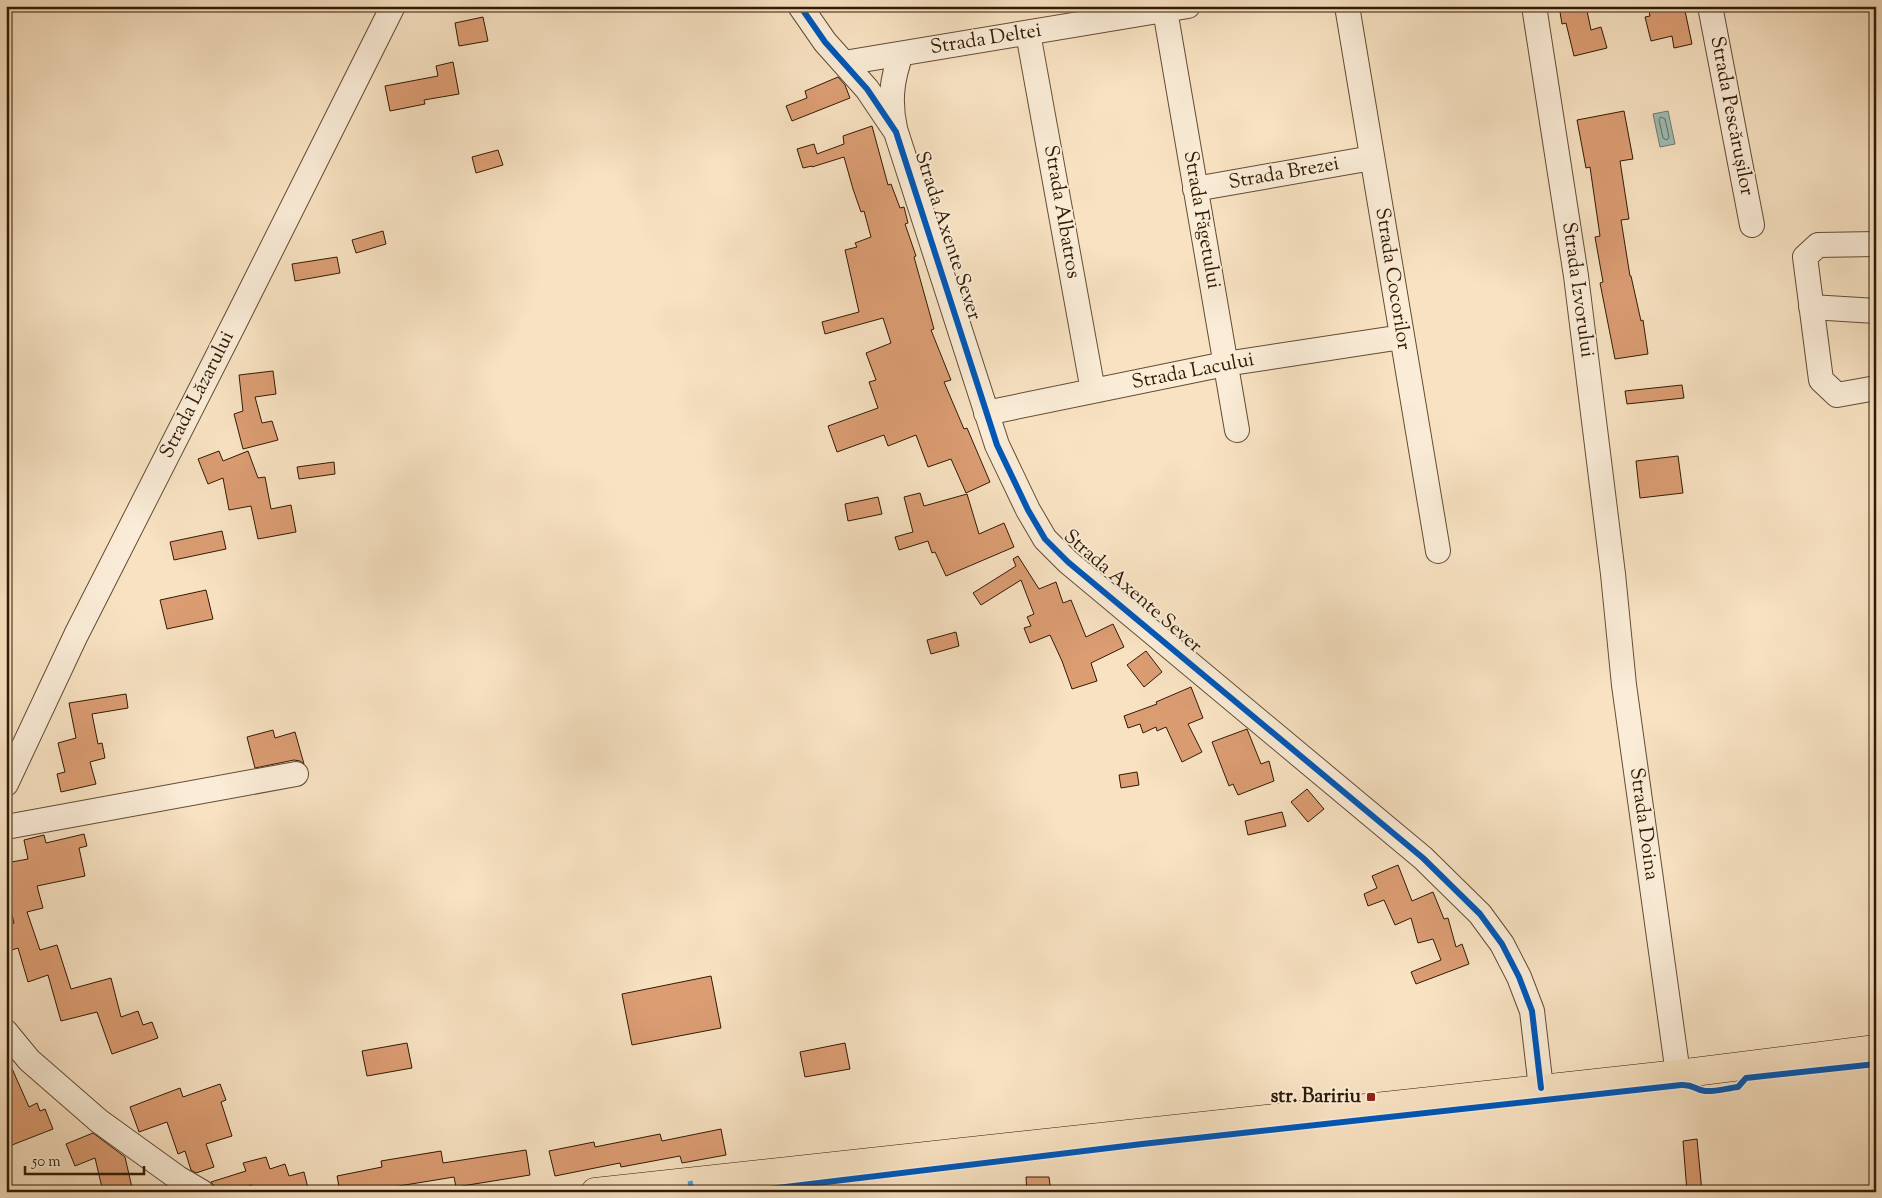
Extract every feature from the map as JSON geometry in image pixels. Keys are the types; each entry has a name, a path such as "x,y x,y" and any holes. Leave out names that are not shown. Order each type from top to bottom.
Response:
{"main road":[{"path":"594,1192 691,1186 1541,1088 1678,1074 1876,1049"}],"street":[{"name":"Strada Lăzarului","path":"6,784 76,635 393,6"},
{"name":"Strada Axente Sever","path":"800,6 826,42 867,90 896,132"},
{"name":"Strada Deltei","path":"844,63 1188,6"},
{"name":"Strada Cocorilor","path":"1347,6 1438,551"},
{"name":"Strada Izvorului","path":"1534,6 1576,276 1613,574"},
{"name":"Strada Pescărușilor","path":"1710,6 1752,225"},
{"name":"Strada Făgetului","path":"1165,10 1237,430"},
{"name":"Strada Albatros","path":"1028,33 1093,391"},
{"name":"Strada Axente Sever","path":"901,54 891,92 896,132 997,445 1028,510 1045,539 1068,562 1423,858 1480,914 1502,944 1519,977 1532,1011 1541,1088"},
{"name":"Strada Brezei","path":"1195,189 1372,158"},
{"path":"1876,244 1818,245 1805,257 1821,380 1838,395 1876,388"},
{"path":"1811,307 1876,311"},
{"name":"Strada Lacului","path":"986,413 1225,364 1402,337"},
{"name":"Strada Doina","path":"1613,574 1624,685 1678,1074"},
{"path":"6,827 296,774"},
{"path":"6,1032 29,1060 99,1121 178,1178 202,1192"}],"water":[{"path":"1668,111 1675,144 1660,147 1653,114"}],"building":[{"path":"1559,6 1586,6 1591,30 1601,27 1607,48 1574,56 1566,23 1562,24"},
{"path":"1648,6 1684,6 1692,44 1674,48 1672,36 1651,41 1645,17 1650,16"},
{"path":"483,17 488,41 459,46 455,23"},
{"path":"453,62 459,94 424,100 425,104 390,111 385,86 438,76 436,66"},
{"path":"838,77 845,85 850,98 792,121 786,106 807,98 805,91"},
{"path":"1624,111 1633,159 1620,161 1629,219 1621,220 1630,276 1641,321 1643,320 1648,354 1615,359 1600,283 1603,282 1595,237 1600,236 1590,167 1586,168 1577,120"},
{"path":"872,126 888,185 891,184 900,208 904,207 908,223 905,224 916,256 914,257 934,329 931,330 951,380 944,382 964,429 967,428 990,482 966,493 951,459 928,467 916,435 888,446 884,435 837,452 828,426 878,408 869,382 876,380 866,353 891,343 883,318 825,334 822,322 859,312 845,250 857,247 855,243 871,237 864,211 861,212 853,189 844,157 803,168 797,149 814,144 817,154 844,144 843,136"},
{"path":"498,150 503,165 476,173 472,157"},
{"path":"383,231 386,244 356,253 352,240"},
{"path":"337,257 340,273 295,281 292,264"},
{"path":"273,371 276,394 255,397 262,423 272,421 278,440 243,449 234,414 243,411 239,375"},
{"path":"1682,385 1684,398 1627,404 1625,391"},
{"path":"219,451 223,461 248,451 258,478 265,477 271,509 291,505 296,532 258,539 251,506 229,510 223,478 208,484 198,459"},
{"path":"1678,456 1683,493 1640,498 1636,461"},
{"path":"334,462 335,474 299,479 297,467"},
{"path":"920,493 924,506 967,494 979,534 1004,523 1014,547 946,576 935,552 932,553 928,541 899,550 895,537 913,532 904,497"},
{"path":"878,497 882,514 848,521 845,504"},
{"path":"222,531 226,549 174,560 170,542"},
{"path":"1018,556 1039,589 1056,582 1063,603 1071,600 1086,637 1113,624 1124,647 1091,663 1097,681 1072,689 1050,635 1030,643 1024,628 1031,626 1027,617 1034,614 1021,580 981,605 973,593 1016,566 1013,559"},
{"path":"206,590 213,619 167,629 160,600"},
{"path":"956,632 959,646 931,654 927,640"},
{"path":"1146,651 1162,672 1144,687 1127,665"},
{"path":"1191,687 1203,718 1188,724 1202,752 1182,762 1166,727 1157,731 1156,727 1143,733 1140,724 1128,728 1124,716 1157,704 1156,702"},
{"path":"126,694 128,708 92,714 98,744 102,743 105,758 90,762 96,784 61,792 57,774 65,772 58,743 76,738 69,703"},
{"path":"1247,729 1261,764 1269,761 1274,781 1238,795 1233,784 1229,786 1212,742"},
{"path":"273,730 275,738 295,732 304,764 294,760 255,768 247,737"},
{"path":"1137,772 1139,785 1121,788 1119,775"},
{"path":"1307,789 1324,809 1308,822 1291,802"},
{"path":"1282,812 1286,826 1248,835 1245,821"},
{"path":"84,834 87,846 79,848 85,876 37,886 43,908 27,912 40,950 57,945 71,989 111,978 121,1017 138,1011 143,1025 152,1022 158,1038 112,1054 97,1012 61,1021 48,975 28,982 18,948 6,952 6,926 14,923 6,892 6,863 28,859 24,840 44,835 46,843"},
{"path":"1398,865 1412,901 1433,892 1444,919 1448,918 1456,947 1462,944 1469,964 1416,984 1411,972 1441,960 1433,939 1418,943 1411,918 1395,925 1384,900 1368,906 1364,894 1377,888 1372,876"},
{"path":"711,976 721,1028 632,1045 622,994"},
{"path":"407,1043 412,1068 367,1076 362,1051"},
{"path":"845,1043 850,1069 805,1077 800,1052"},
{"path":"6,1055 29,1107 37,1103 40,1111 45,1109 53,1129 12,1145 6,1129"},
{"path":"220,1084 226,1100 221,1102 232,1136 206,1144 214,1167 196,1173 191,1170 185,1151 178,1154 167,1122 139,1132 130,1107 180,1088 183,1097"},
{"path":"721,1129 726,1155 682,1163 680,1156 621,1167 620,1163 555,1176 549,1151 594,1142 595,1147 660,1134 662,1141"},
{"path":"93,1133 125,1157 133,1192 103,1192 95,1158 75,1166 66,1144"},
{"path":"1697,1139 1702,1192 1687,1192 1683,1141"},
{"path":"526,1150 530,1175 456,1187 454,1177 362,1192 340,1192 337,1176 382,1167 381,1161 441,1151 443,1163"},
{"path":"266,1157 270,1169 285,1164 289,1176 304,1172 309,1192 254,1192 252,1185 230,1192 216,1192 211,1182 246,1171 243,1163"},
{"path":"1026,1177 1049,1177 1051,1192 1027,1192"}],"marked path":[{"path":"690,1181 692,1192"}],"cycle path":[{"path":"800,6 825,42 867,89 896,132 997,445 1028,510 1045,539 1068,562 1423,858 1480,914 1502,944 1519,977 1532,1011 1541,1088"},
{"path":"744,1192 1142,1144 1681,1085 1713,1091 1738,1087 1746,1078 1876,1064"}],"place":[{"name":"str. Baririu","path":"1371,1097"}]}
